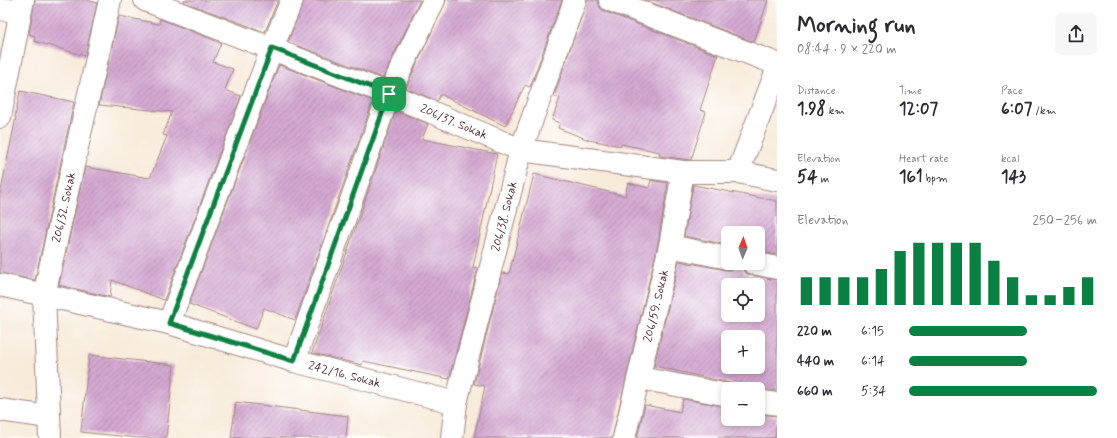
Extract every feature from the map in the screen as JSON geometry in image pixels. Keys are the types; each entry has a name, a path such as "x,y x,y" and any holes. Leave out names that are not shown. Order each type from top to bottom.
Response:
{"street":[{"name":"206/32. Sokak","path":"50,438 44,295 110,0"},
{"name":"206/37. Sokak","path":"145,0 389,94 520,150 683,172 738,172 777,180"},
{"path":"169,323 272,48 292,0"},
{"path":"294,361 389,94 434,0"},
{"name":"206/38. Sokak","path":"452,438 456,403 520,150 575,0"},
{"path":"610,0 777,64"},
{"path":"0,117 14,7"},
{"path":"738,172 777,70"},
{"name":"206/59. Sokak","path":"624,438 640,378 670,246 683,172"},
{"path":"670,246 721,257"},
{"path":"765,266 777,268"},
{"name":"242/16. Sokak","path":"0,285 169,323 294,361 456,403"},
{"path":"640,378 721,394"},
{"path":"765,402 777,404"},
{"path":"0,410 49,417"}],"building":[{"path":"35,0 87,0 97,3 85,56 34,41 35,36 29,34"},
{"path":"184,0 278,0 265,32 184,2"},
{"path":"304,0 420,0 383,78 288,42"},
{"path":"446,0 562,0 530,87 525,85 505,126 442,95 440,95 437,101 406,88"},
{"path":"587,0 598,0 600,8 606,12 718,55 700,110 706,112 691,160 659,156 660,152 621,144 621,146 589,140 558,128 560,123 552,120 560,98 554,96"},
{"path":"645,0 768,0 754,42"},
{"path":"119,16 159,24 160,19 221,43 213,62 233,69 225,90 241,96 164,300 112,280 110,297 59,285 85,167 150,178 167,136 163,135 172,112 99,105"},
{"path":"279,65 373,101 295,320 264,308 256,329 189,304"},
{"path":"20,91 74,102 35,280 0,273 0,195"},
{"path":"396,111 428,124 422,139 497,154 473,267 478,268 449,379 363,361 362,365 312,353"},
{"path":"534,174 625,196 628,183 649,188 651,180 668,183 658,243 612,438 474,438 485,386 474,384 502,273 509,274"},
{"path":"693,185 777,201 777,255 765,252 765,226 721,226 721,244 684,236"},
{"path":"679,261 721,270 743,270 744,272 750,275 777,280 777,391 765,390 765,382 726,382 654,366"},
{"path":"89,355 174,365 166,438 138,438 81,432"},
{"path":"683,399 721,406 721,426 765,426 765,415 777,416 775,438 637,438 645,405 680,412"},
{"path":"236,402 348,416 346,438 231,438"}],"route":[{"path":"272,48 389,94 294,361 169,323 272,48"}]}
